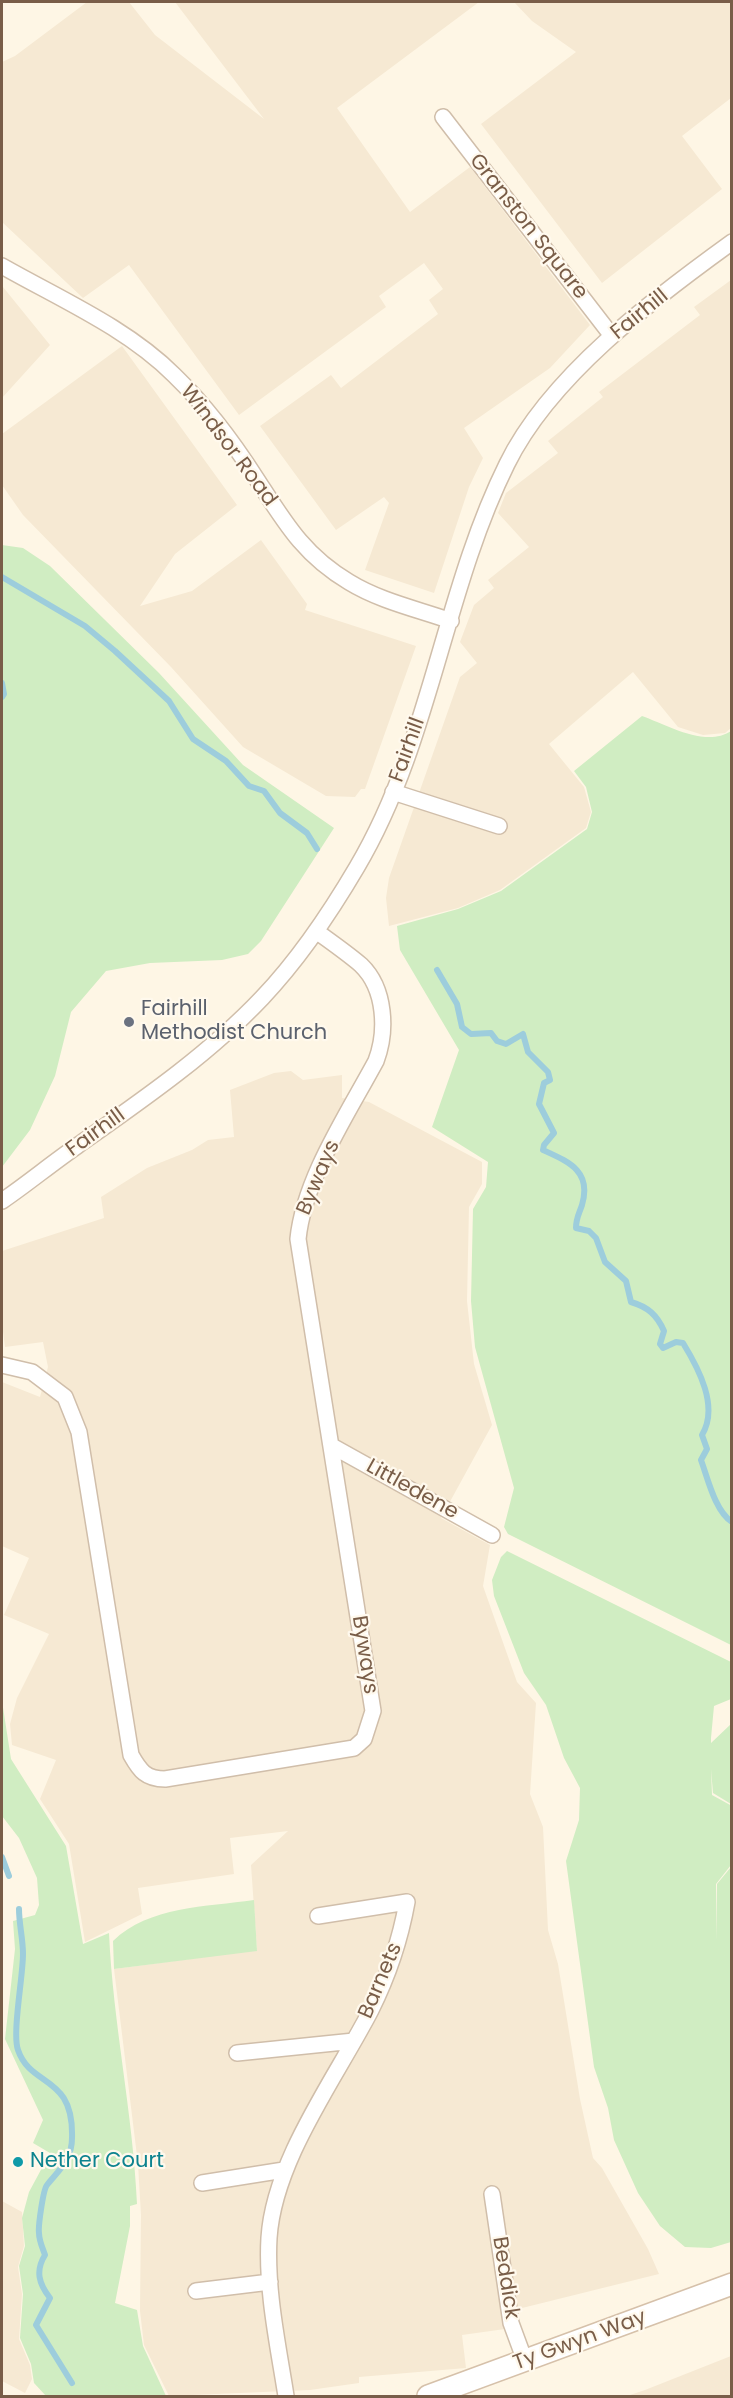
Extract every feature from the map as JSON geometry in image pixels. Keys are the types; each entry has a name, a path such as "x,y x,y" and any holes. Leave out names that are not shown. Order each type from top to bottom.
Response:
{"street":[{"name":"Granston Square","path":"443,117 612,336"},
{"name":"Fairhill","path":"2,1202 131,1108 225,1034 268,992 316,931 358,865 393,792 451,621 476,536 508,462 556,394 612,336 732,242"},
{"name":"Windsor Road","path":"2,266 138,344 174,374 222,431 299,543 322,563 350,583 451,621"},
{"path":"393,792 499,826"},
{"name":"Byways","path":"2,1365 32,1372 65,1397 79,1432 131,1755 140,1772 153,1779 321,1755 354,1748 364,1739 373,1711 298,1239 301,1215 310,1189 376,1061 382,1045 384,1027 375,987 363,967 316,931"},
{"name":"Littledene","path":"332,1446 492,1535"},
{"name":"Barnets","path":"286,2397 270,2282 269,2236 284,2170 372,2008 399,1946 407,1902 318,1916"},
{"name":"Barnets","path":"237,2053 354,2041"},
{"path":"202,2183 284,2170"},
{"name":"Beddick","path":"492,2194 511,2323 525,2361"},
{"path":"196,2290 270,2282"},
{"name":"Ty Gwyn Way","path":"428,2397 732,2284"}],"shaded area":[{"path":"87,2 129,2 155,35 264,119 175,2 479,2 337,108 410,212 470,167 590,325 550,368 464,428 483,458 469,487 434,593 365,570 389,503 384,497 336,530 260,426 331,375 341,388 438,314 429,300 443,289 424,263 379,296 386,307 239,415 129,265 83,298 2,222 2,62 15,56"},
{"path":"514,2 731,2 731,98 682,136 722,189 602,283 481,124 576,52 532,21"},
{"path":"731,280 731,728 725,733 703,735 678,727 633,672 549,744 584,787 591,812 586,828 500,890 458,908 389,926 386,898 389,878 460,677 477,663 460,642 474,605 494,588 488,580 529,547 498,513 506,493 558,453 548,441 603,397 599,392 700,315 694,307"},
{"path":"3,287 50,345 2,398 2,289"},
{"path":"122,346 237,505 175,554 140,606 192,591 261,540 307,604 305,610 416,646 365,789 361,789 355,797 326,796 243,747 171,667 23,515 2,485 2,434"},
{"path":"291,1071 303,1080 342,1075 342,1098 369,1102 482,1162 482,1184 469,1207 467,1301 474,1364 492,1425 441,1518 490,1545 483,1586 517,1682 536,1703 530,1794 543,1827 548,1930 558,1964 580,2099 593,2158 602,2168 648,2249 659,2274 502,2313 505,2329 462,2335 466,2368 359,2377 359,2383 310,2390 169,2396 144,2345 140,2311 141,2215 138,2164 114,1969 257,1950 251,1865 288,1831 230,1838 234,1874 138,1888 142,1914 85,1942 69,1844 40,1799 56,1760 12,1745 10,1724 17,1698 49,1634 4,1615 29,1558 2,1546 2,1382 40,1397 48,1367 43,1342 5,1347 2,1324 2,1251 104,1218 101,1197 147,1168 192,1150 208,1140 234,1137 230,1090 274,1073"},
{"path":"2,2201 22,2212 24,2246 18,2267 22,2294 19,2339 30,2365 32,2379 25,2393 2,2381"},
{"path":"731,2356 731,2396 627,2396 645,2390"}],"green space":[{"path":"2,545 23,548 50,566 159,673 243,765 334,828 261,941 248,954 222,960 150,963 106,971 71,1012 55,1076 30,1130 2,1167"},
{"path":"642,716 698,736 721,736 731,731 731,1645 508,1534 504,1527 514,1488 475,1347 471,1301 473,1209 486,1187 488,1162 432,1127 459,1050 400,950 397,926 458,909 501,891 587,829 592,812 586,787 574,771"},
{"path":"507,1551 731,1662 731,1699 714,1706 711,1743 731,1724 731,1804 713,1793 711,1769 712,1795 732,1806 731,1865 716,1884 717,1941 717,1884 731,1867 731,2242 711,2248 685,2247 660,2226 638,2193 614,2140 608,2108 594,2067 566,1861 579,1820 580,1788 564,1758 546,1705 524,1673 494,1596 492,1580 501,1557"},
{"path":"2,1701 11,1759 66,1846 83,1944 109,1933 114,2001 132,2136 137,2204 130,2206 130,2226 115,2303 137,2310 143,2346 166,2396 46,2396 34,2383 31,2364 20,2338 23,2294 19,2266 25,2246 22,2218 29,2192 50,2153 33,2143 43,2120 5,2039 15,1949 13,1921 35,1915 39,1905 37,1878 19,1838 2,1816"},
{"path":"254,1900 257,1951 114,1969 113,1941 127,1929 143,1921 179,1910"}],"waterway":[{"path":"2,577 85,626 115,651 169,701 193,739 226,761 249,786 264,791 280,813 307,833 317,849"},
{"path":"2,683 4,694 2,697"},
{"path":"437,970 457,1004 462,1027 471,1034 491,1033 497,1041 506,1044 523,1034 528,1052 548,1072 550,1080 544,1083 539,1104 554,1133 544,1145 543,1150 569,1164 581,1176 584,1193 576,1228 589,1231 596,1238 605,1262 626,1281 631,1302 647,1309 658,1320 664,1331 660,1344 663,1348 676,1342 683,1343 695,1364 708,1400 707,1424 702,1435 707,1449 701,1460 717,1503 732,1522"},
{"path":"2,1857 9,1876"},
{"path":"19,1909 23,1954 16,2042 24,2062 32,2071 51,2084 66,2103 71,2117 72,2138 70,2153 45,2188 42,2201 39,2233 45,2255 39,2272 43,2288 50,2298 36,2325 72,2383"}],"place":[{"name":"Fairhill Methodist Church","path":"129,1022"},
{"name":"Nether Court","path":"18,2162"}]}
